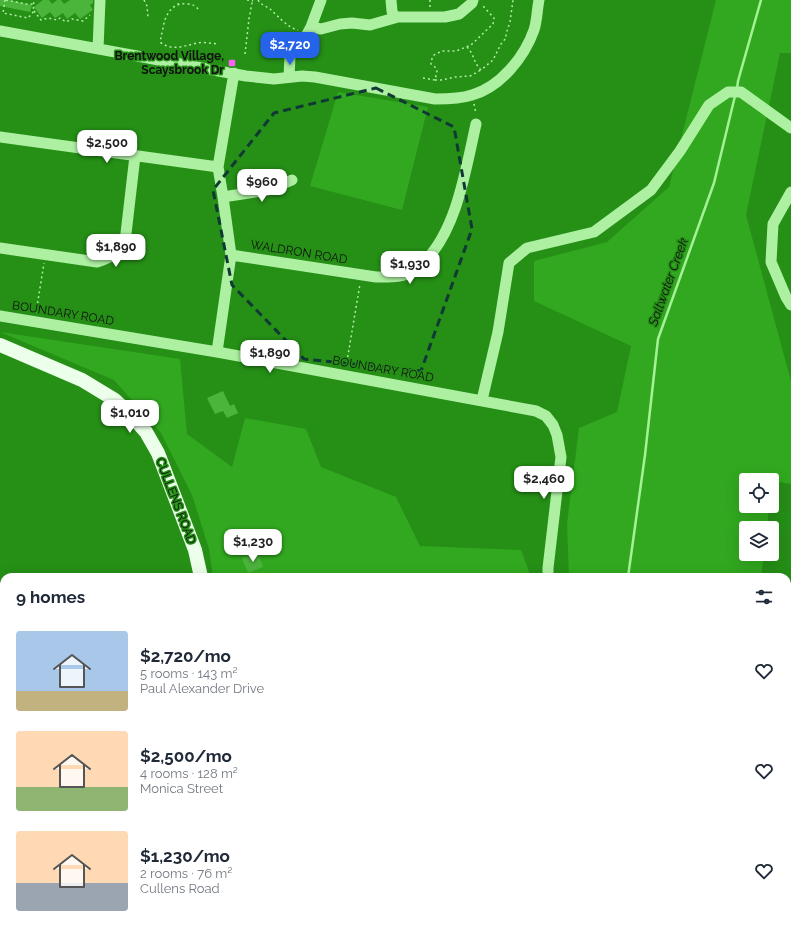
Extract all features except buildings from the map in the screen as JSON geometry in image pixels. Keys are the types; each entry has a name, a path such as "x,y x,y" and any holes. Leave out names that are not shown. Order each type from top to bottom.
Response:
{"main road":[{"name":"CULLENS ROAD","path":"0,345 82,380 115,400 134,418 146,432 158,453 195,550 200,573"}],"street":[{"path":"289,77 290,56 301,45 305,29 321,0"},
{"path":"392,0 392,11 394,18"},
{"path":"305,29 321,29 340,24 352,23 370,25 398,17 445,17 459,14 473,0"},
{"path":"0,32 274,79 302,76 316,77 435,99 450,99 471,96 481,92 496,82 512,68 525,50 534,29 539,0"},
{"path":"98,49 100,5"},
{"path":"217,352 231,255 218,167 234,73"},
{"path":"482,400 498,332 509,263 527,248 594,232 651,190 680,151 709,104 728,92 741,92 791,128"},
{"name":"WALDRON ROAD","path":"231,255 376,277 396,278 415,270 433,254 446,229 458,200 476,124"},
{"path":"0,137 218,167"},
{"path":"0,248 96,262 110,258 125,242 135,156"},
{"path":"223,197 268,190 292,180"},
{"path":"791,192 773,224 771,262 791,305"},
{"name":"BOUNDARY ROAD","path":"0,316 217,352 536,411 546,416 551,421 555,430 561,457 548,573"}],"path":[{"path":"33,4 5,0 1,13 28,18 34,11"},
{"path":"35,0 33,8 41,20 48,18 57,20 60,18 66,22 72,19 80,22 83,21 100,5"},
{"path":"144,0 147,6 148,16"},
{"path":"178,4 179,0"},
{"path":"245,54 253,1 247,0"},
{"path":"258,0 292,29 305,29"},
{"path":"435,80 437,71 435,66 431,64 434,56 442,51 456,51 467,47 474,42 494,21 494,18 486,11 484,6 473,0"},
{"path":"423,78 442,80 470,76 481,70 492,60 506,38 513,0"},
{"path":"198,9 195,6 188,4 178,4 173,7 165,16 160,38 161,43 167,47 178,48 198,43 216,44"},
{"path":"467,47 481,70"},
{"path":"471,96 477,115 476,124"},
{"path":"36,313 44,263"},
{"path":"346,367 362,275"}],"highlighted area":[{"path":"376,88 454,127 472,229 421,371 304,359 232,285 213,190 274,113"}],"green space":[{"path":"716,0 791,0 791,53 780,53 746,215 791,381 791,484 779,482 779,473 739,473 739,513 768,513 768,521 739,521 739,561 763,561 762,573 569,573 567,524 579,428 617,412 631,346 534,301 534,261 607,242 669,187"},
{"path":"338,92 428,107 402,210 310,186"},
{"path":"0,332 180,359 187,434 232,467 245,418 306,429 321,467 396,497 420,546 521,550 530,573 212,573 209,549 192,495 161,433 114,380"}],"waterway":[{"name":"Saltwater Creek","path":"737,89 761,0"},
{"name":"Saltwater Creek","path":"629,573 645,455 658,339 714,183 735,96"}],"place":[{"name":"Brentwood Village, Scaysbrook Dr","path":"232,63"}]}
